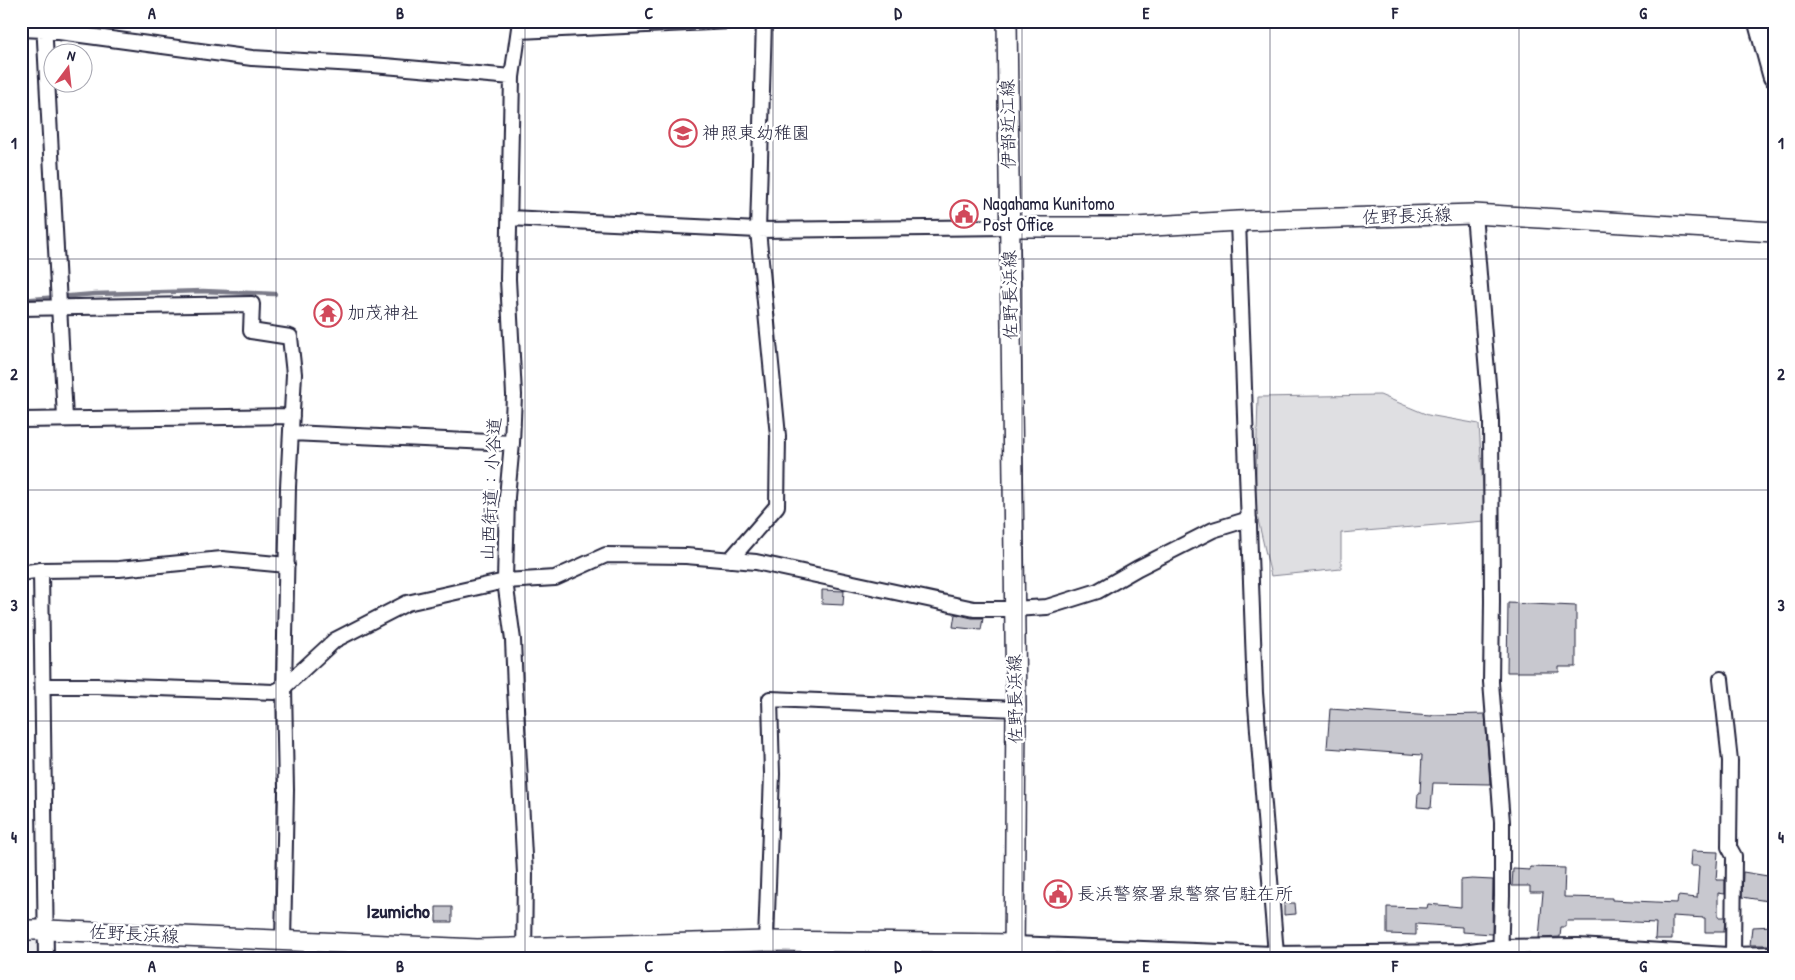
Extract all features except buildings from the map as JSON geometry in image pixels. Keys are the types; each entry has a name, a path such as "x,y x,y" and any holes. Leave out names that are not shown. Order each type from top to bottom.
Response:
{"highway":[{"path":"1758,21 1774,76"}],"main road":[{"name":"伊部近江線","path":"1007,21 1010,227"},
{"name":"佐野長浜線","path":"21,930 525,953 766,942 1014,951 1016,709 1013,609 1010,227 1136,227 1474,214 1774,232"}],"street":[{"path":"520,26 731,21"},
{"path":"730,560 777,506 778,436 758,230 764,21"},
{"path":"21,29 44,26 252,58 373,65 512,77"},
{"path":"44,26 65,418"},
{"name":"山西街道：小谷道","path":"520,26 512,77 508,279 514,395 507,497 505,581 515,679 525,874 525,953"},
{"path":"1474,214 1491,420 1491,682 1502,822 1500,953"},
{"path":"510,218 758,230 1010,227"},
{"path":"1238,222 1255,693 1274,956"},
{"path":"21,308 252,304 251,331 290,337 294,374 286,565 284,687 286,790 283,942"},
{"path":"21,420 292,416"},
{"path":"291,433 512,443"},
{"path":"43,686 274,692 284,687 334,640 407,603 471,587 505,581 555,578 606,555 686,556 756,562 974,609 1047,607 1098,591 1138,568 1214,530 1249,519"},
{"path":"21,573 41,570 119,569 222,559 286,565"},
{"path":"41,570 46,959"},
{"path":"1721,679 1730,760 1729,847 1734,856 1733,955"},
{"path":"766,942 772,774 770,699 1016,709"},
{"path":"1014,951 1274,956 1500,953 1578,946 1733,955 1774,954"}],"shaded area":[{"path":"1380,395 1428,415 1479,424 1485,521 1341,533 1341,569 1271,576 1255,507 1258,397"},
{"path":"40,938 40,959 21,959 21,939"}],"waterway":[{"path":"21,300 95,294 203,291 275,294"}],"place":[{"name":"神照東幼稚園","path":"683,133"},
{"name":"Nagahama Kunitomo Post Office","path":"964,214"},
{"name":"加茂神社","path":"328,313"},
{"name":"長浜警察署泉警察官駐在所","path":"1058,894"}],"district":[{"name":"Izumicho","path":"398,911"}]}
